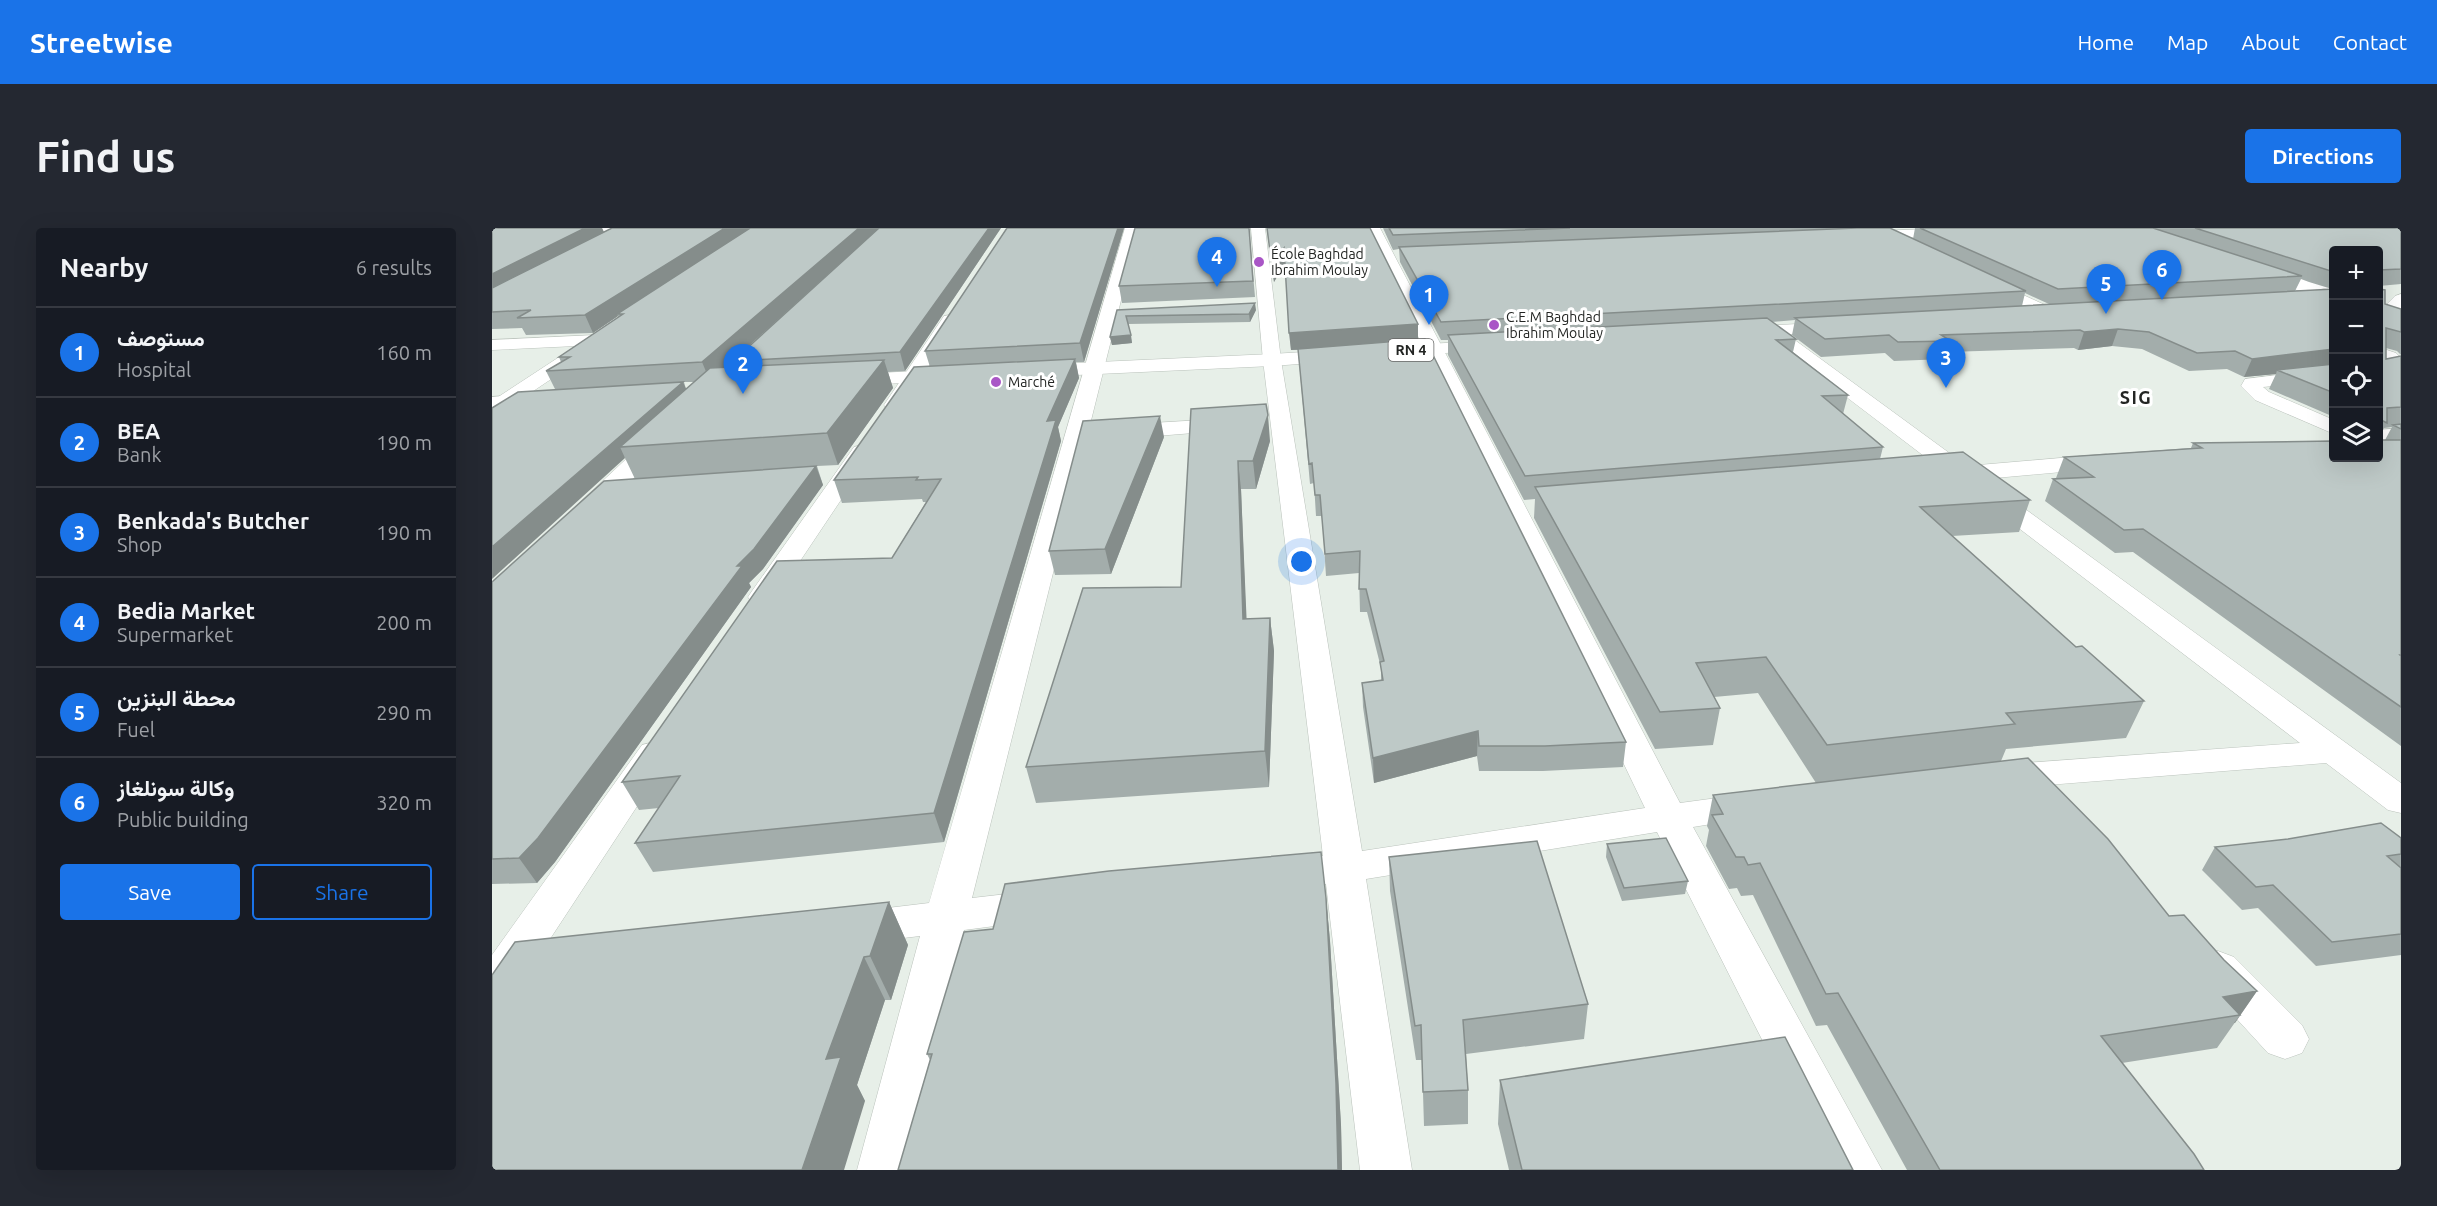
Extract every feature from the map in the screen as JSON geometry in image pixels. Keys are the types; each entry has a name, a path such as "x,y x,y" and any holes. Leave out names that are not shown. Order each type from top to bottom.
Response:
{"street":[{"path":"492,233 502,228"},
{"path":"492,233 623,228"},
{"path":"883,1170 946,917 1095,368 1116,310 1132,228"},
{"path":"1258,228 1260,303 1282,422 1386,1170"},
{"path":"1373,228 1393,255 1435,348 1528,509 1668,816 1856,1170"},
{"path":"1841,236 1879,231 2038,228"},
{"path":"1879,231 1917,249"},
{"path":"2244,267 2329,293"},
{"path":"1968,274 2056,314 2016,316"},
{"path":"2283,300 2329,294"},
{"path":"745,621 835,475 913,377 965,298"},
{"path":"1727,333 1853,326"},
{"path":"1771,331 1965,473 2401,801"},
{"path":"492,345 602,337 495,405"},
{"name":"RN 4","path":"1016,372 1272,360 1506,344"},
{"path":"2383,355 2397,365 2383,369"},
{"path":"832,382 970,374"},
{"path":"2329,374 2261,381 2252,383 2251,386 2268,399 2329,426"},
{"path":"495,405 560,398"},
{"path":"571,524 681,420"},
{"path":"1077,434 1282,422"},
{"path":"2383,437 2401,435"},
{"path":"2310,443 2329,441"},
{"path":"1918,477 2132,459"},
{"path":"606,491 640,489"},
{"path":"496,978 672,728"},
{"path":"1966,780 2025,773 2334,751"},
{"path":"2025,773 2059,807"},
{"path":"1239,881 1344,868 1668,816 1787,802"},
{"path":"818,933 1075,901"},
{"path":"2193,944 2285,1039"},
{"path":"496,978 550,966"}],"building":[{"path":"492,228 585,228 492,274"},
{"path":"612,228 725,228 585,315 517,318 531,310 492,312 492,288"},
{"path":"750,228 859,228 702,362 546,371 570,357 559,357 623,314 617,314"},
{"path":"879,228 989,228 900,352 733,361"},
{"path":"1007,228 1118,228 1080,343 925,351"},
{"path":"1135,228 1249,228 1253,281 1119,286"},
{"path":"1267,228 1370,228 1418,324 1289,333 1284,248 1272,267"},
{"path":"1389,228 1570,228 1393,235"},
{"path":"1890,228 2026,291 1441,322 1399,247"},
{"path":"1920,228 2153,228 2302,276 2058,289"},
{"path":"2195,228 2401,228 2401,269 2383,270 2383,246 2329,246 2329,270"},
{"path":"2329,289 2329,350 2252,359 2235,351 2197,353 2149,332 2118,329 2084,332 2080,330 1941,335 1951,341 1898,342 1889,335 1825,339 1795,318"},
{"path":"2383,290 2385,290 2385,304 2401,309 2401,332 2386,328 2386,359 2401,356 2401,407 2387,408 2387,423 2383,421"},
{"path":"1255,303 1249,314 1126,316 1131,335 1110,337 1117,310"},
{"path":"1767,318 1796,339 1776,340 1848,395 1822,396 1883,447 1525,476 1448,335"},
{"path":"1425,339 1626,742 1479,746 1478,731 1373,758 1362,683 1383,680 1380,662 1384,661 1366,589 1359,589 1360,551 1325,554 1320,495 1315,495 1312,463 1309,464 1298,349"},
{"path":"1075,359 1047,421 1056,420 934,813 635,843 680,776 622,782 777,561 892,558 941,479 916,480 918,477 834,480 914,367"},
{"path":"884,360 827,433 620,447 710,368"},
{"path":"2329,365 2329,391 2277,370"},
{"path":"683,382 492,547 492,408 518,392"},
{"path":"1266,404 1268,415 1253,461 1238,461 1243,619 1270,618 1265,751 1026,767 1083,588 1181,587 1191,409"},
{"path":"1160,416 1105,549 1049,551 1083,421"},
{"path":"2383,440 2401,440 2401,707 2143,529 2124,530 2053,479 2094,477 2064,457 2202,448 2193,443 2329,441 2329,462 2383,462"},
{"path":"1963,452 2030,500 1920,507 2076,647 2082,646 2144,701 2006,713 2015,724 1827,745 1766,657 1696,663 1720,708 1660,712 1535,487"},
{"path":"816,466 754,549 737,566 742,566 538,838 519,858 492,859 492,582 604,481"},
{"path":"2028,758 2108,839 2169,916 2184,915 2224,960 2257,991 2223,997 2240,1015 2101,1036 2194,1154 2204,1170 1940,1170 1838,993 1826,994 1760,863 1748,865 1744,857 1736,857 1712,815 1723,814 1713,795"},
{"path":"2381,823 2401,838 2401,854 2387,856 2401,868 2401,934 2332,942 2273,885 2256,887 2215,847 2288,839"},
{"path":"1666,838 1688,881 1624,888 1607,844"},
{"path":"1537,841 1588,1004 1463,1020 1468,1090 1423,1092 1421,1025 1415,1026 1389,857"},
{"path":"1321,852 1326,898 1336,1083 1338,1170 898,1170 932,1054 927,1054 964,932 993,929 1005,884 1109,871"},
{"path":"889,902 870,956 864,957 826,1059 841,1057 802,1170 492,1170 492,975 515,942"},
{"path":"1785,1037 1853,1170 1522,1170 1500,1080"}],"place":[{"name":"École Baghdad Ibrahim Moulay","path":"1259,262"},
{"name":"Bedia Market","path":"1217,287"},
{"name":"وكالة سونلغاز","path":"2162,300"},
{"name":"محطة البنزين","path":"2106,314"},
{"name":"مستوصف","path":"1429,325"},
{"name":"C.E.M Baghdad Ibrahim Moulay","path":"1494,325"},
{"name":"Marché","path":"996,382"},
{"name":"Benkada's Butcher","path":"1946,388"},
{"name":"BEA","path":"743,394"}],"district":[{"name":"SIG","path":"2136,397"}]}
